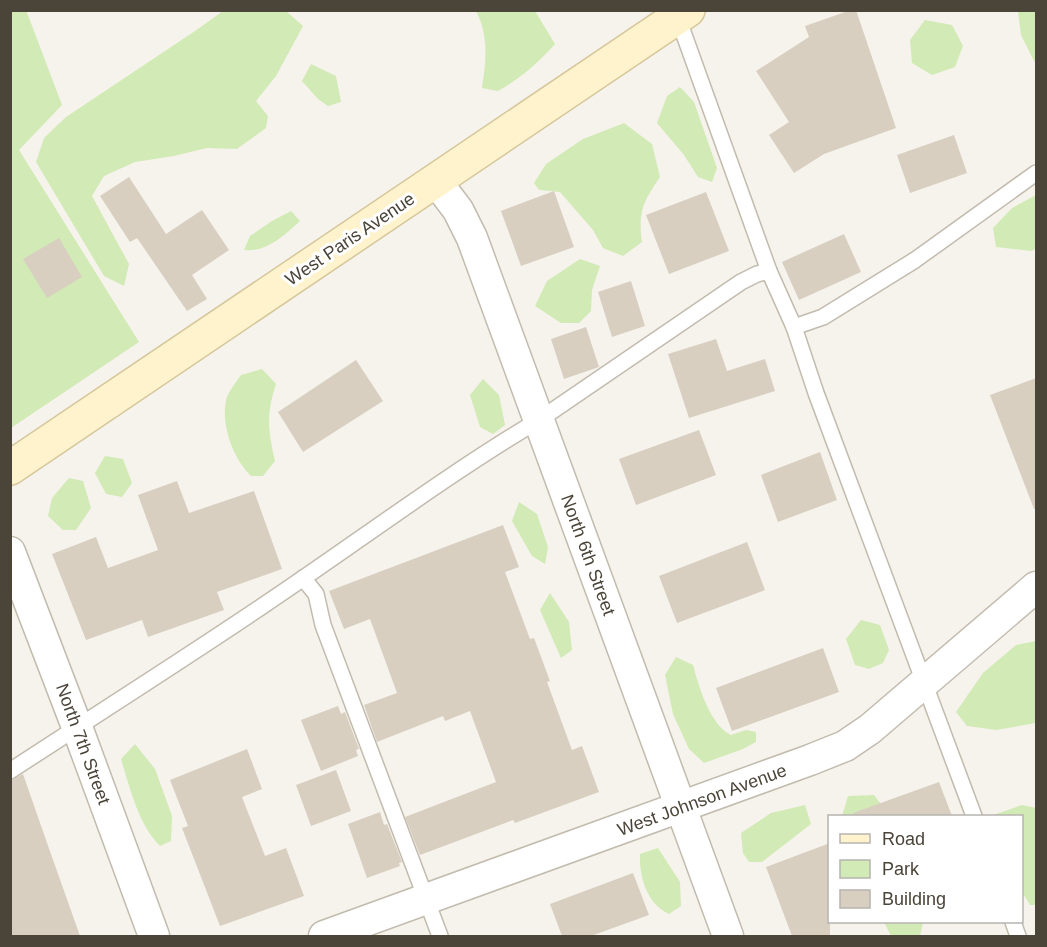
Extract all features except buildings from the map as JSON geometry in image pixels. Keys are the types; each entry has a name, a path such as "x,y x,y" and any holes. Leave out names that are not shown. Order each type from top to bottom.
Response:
{"main road":[{"name":"West Paris Avenue","path":"10,468 683,14"}],"street":[{"name":"North 6th Street","path":"436,181 458,210 472,238 728,936"},
{"name":"North 7th Street","path":"10,552 78,727 154,936"},
{"name":"West Johnson Avenue","path":"324,936 845,746 870,729 1036,587"}],"lane":[{"path":"683,14 769,271 794,327 816,393 974,815"},
{"path":"794,327 823,317 915,260 1036,173"},
{"path":"10,771 303,578 741,282 769,271"},
{"path":"303,578 316,594 323,625 440,936"}],"green space":[{"path":"26,10 62,105 19,150 139,342 11,428 10,11"},
{"path":"223,11 286,11 303,26 276,76 256,101 268,116 266,128 237,149 207,148 135,162 104,176 92,196 129,264 124,286 104,276 36,162 44,138 66,117"},
{"path":"476,11 535,11 555,44 529,70 498,91 482,88 485,39"},
{"path":"1018,11 1036,11 1036,65 1021,35"},
{"path":"925,20 952,25 963,46 955,67 932,75 912,63 910,40"},
{"path":"311,64 336,76 341,102 328,106 318,99 302,81"},
{"path":"680,87 694,102 717,168 712,182 698,177 684,155 657,123 667,96"},
{"path":"624,123 652,144 660,177 649,193 641,214 642,242 623,256 603,248 593,230 560,192 539,190 534,183 546,164 583,139"},
{"path":"1036,195 1036,248 1032,251 996,247 993,228 1012,208"},
{"path":"291,211 300,221 288,232 260,249 244,250 250,236"},
{"path":"580,259 600,266 592,290 591,311 579,323 561,323 535,306 547,281"},
{"path":"262,369 276,384 269,422 275,461 263,476 251,476 239,460 230,441 225,420 226,400 241,375"},
{"path":"483,379 499,395 505,425 493,434 480,427 470,395"},
{"path":"105,456 123,459 132,483 122,497 106,494 95,473"},
{"path":"69,478 83,481 91,508 76,530 63,530 48,516 52,498"},
{"path":"519,502 537,514 548,547 545,564 532,556 512,521"},
{"path":"550,593 569,622 572,650 561,658 540,610"},
{"path":"861,620 880,625 889,650 883,663 869,669 855,665 846,639"},
{"path":"1036,641 1036,723 996,730 967,726 956,712 983,673 1016,645"},
{"path":"676,657 693,665 706,704 717,723 731,735 746,730 756,732 756,742 704,763 689,749 673,714 665,675"},
{"path":"135,744 155,769 172,816 171,841 160,846 140,816 121,759"},
{"path":"874,795 889,815 842,815 848,796"},
{"path":"805,805 811,824 762,862 749,862 743,853 741,833 771,813"},
{"path":"1022,805 1036,808 1036,905 1030,905 1023,894 1023,815 993,815"},
{"path":"658,848 680,882 681,906 669,914 655,904 650,897 641,872 640,854"},
{"path":"884,923 923,923 920,936 891,936"}]}
